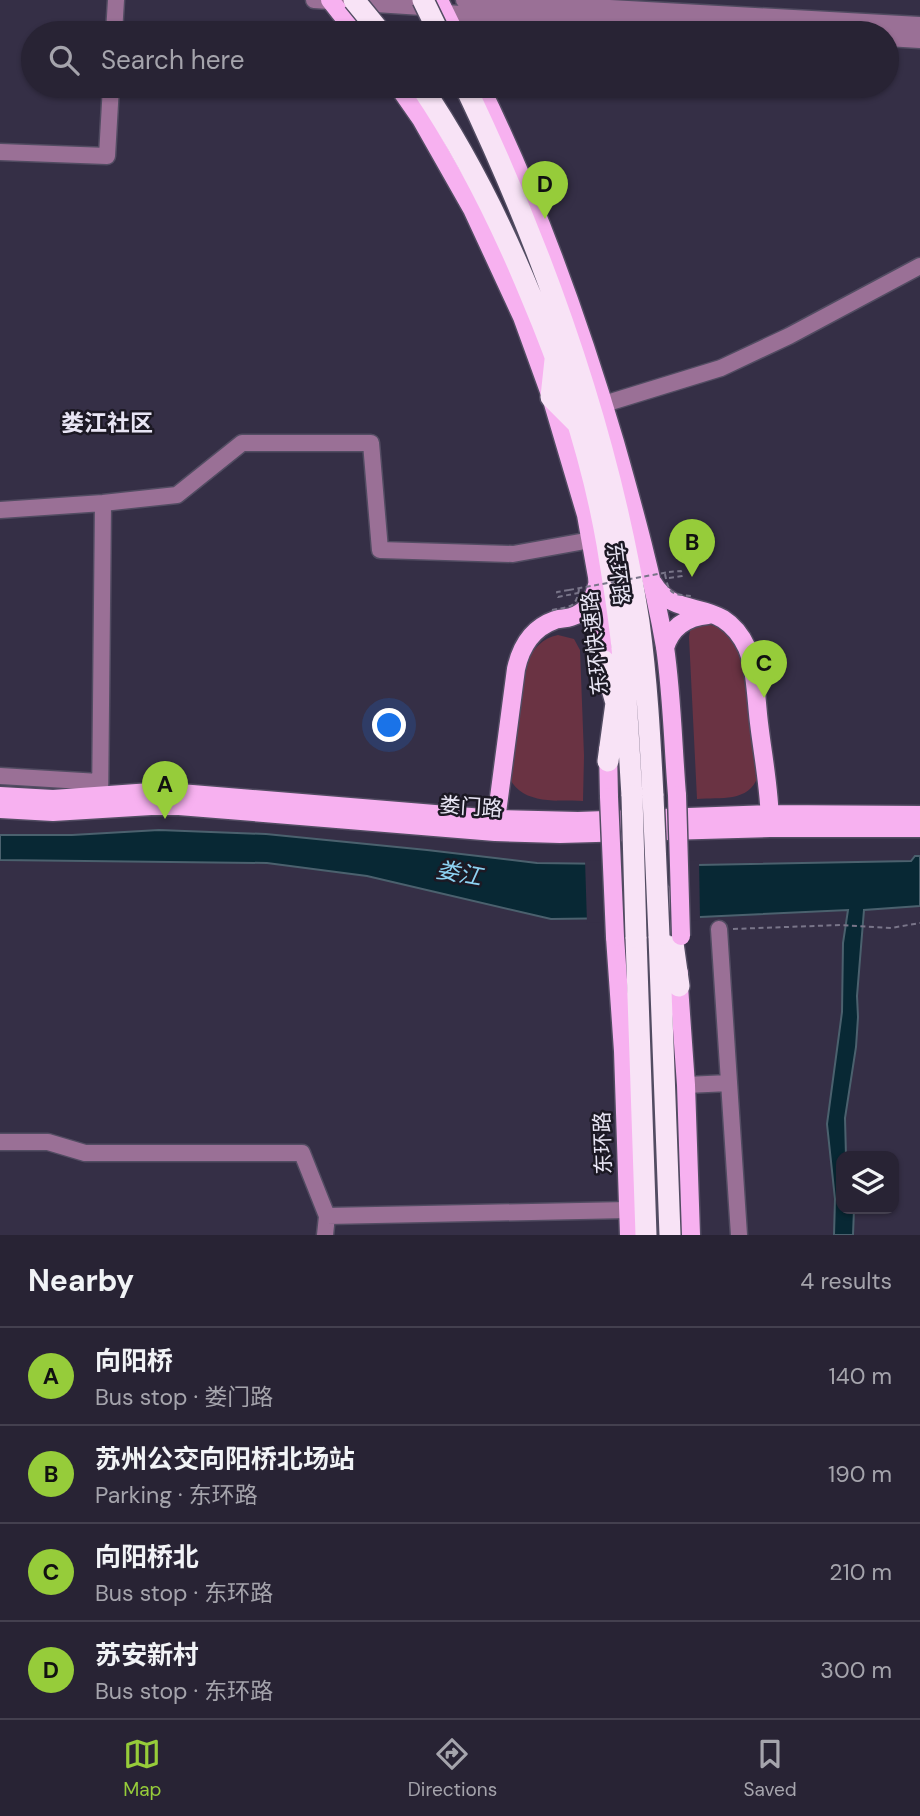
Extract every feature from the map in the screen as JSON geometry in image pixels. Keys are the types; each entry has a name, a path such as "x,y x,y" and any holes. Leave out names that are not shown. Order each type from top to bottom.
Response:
{"highway":[{"path":"354,0 371,21"},
{"name":"东环快速路","path":"429,98 484,193 565,353 595,420 611,481 634,594 643,656 656,855 671,936 670,1235"},
{"name":"东环快速路","path":"471,98 511,186 565,353 578,424 603,524 613,659 628,743 632,796 625,937 641,1052 646,1235"},
{"path":"565,353 551,397 578,424"},
{"path":"608,761 616,703 613,659"},
{"path":"616,703 628,743"},
{"path":"671,936 679,986"},
{"path":"632,1235 642,1142"}],"main road":[{"path":"330,0 347,21"},
{"name":"东环路","path":"406,98 472,209 522,317 551,397 586,514 613,659 609,796 625,937 623,1051 628,1210 632,1235"},
{"name":"东环路","path":"486,98 524,180 569,300 657,575 677,795 671,936"},
{"path":"657,575 658,591 665,598 722,619 742,639 749,654 770,821"},
{"path":"495,825 520,653 538,629 559,614 581,613 589,606 595,593 597,577"},
{"path":"559,614 589,630 613,659"},
{"path":"665,649 669,636 682,622 693,617 712,615"},
{"path":"0,796 20,804"},
{"name":"娄门路","path":"20,804 53,812 100,796 151,806 495,825 578,834 770,821 920,815"},
{"path":"0,809 20,804"},
{"name":"娄门路","path":"770,821 920,828"},
{"path":"679,986 686,1085 691,1235"}],"street":[{"path":"115,21 116,0"},
{"path":"314,0 434,9 561,8 836,21"},
{"path":"464,0 686,21"},
{"path":"899,24 920,25"},
{"path":"899,39 920,40"},
{"path":"0,152 107,156 110,98"},
{"path":"604,404 721,368 789,336 920,266"},
{"path":"0,510 177,495 242,443 371,443 380,550 513,554 591,540"},
{"path":"0,776 100,796 103,503"},
{"path":"719,929 739,1235"},
{"path":"686,1085 729,1083"},
{"path":"0,1142 48,1142 85,1153 302,1153 327,1216 325,1235"},
{"path":"327,1216 628,1210"}],"path":[{"path":"576,594 558,597 557,592 681,571 682,576 669,578"},
{"path":"657,575 670,591 692,596"},
{"path":"559,614 575,604 580,588"},
{"path":"719,929 841,925 891,928 920,923"}],"shaded area":[{"path":"699,621 723,629 744,654 758,776 748,791 733,797 697,799 689,637 691,625"},
{"path":"558,635 574,639 580,650 583,801 532,797 516,787 510,779 526,664 538,645"}],"water":[{"name":"娄江","path":"159,830 266,834 537,863 697,865 911,861 915,856 920,856 920,906 864,910 856,1047 845,1118 846,1151 836,1151 836,1214 854,1214 853,1235 834,1235 835,1199 827,1124 842,1012 843,943 848,910 700,917 551,919 367,876 267,863 0,860 0,835 72,835"}],"pier":[{"path":"585,860 699,861 700,920 587,923"}],"place":[{"name":"苏安新村","path":"545,219"},
{"name":"苏州公交向阳桥北场站","path":"692,577"},
{"name":"向阳桥北","path":"764,698"},
{"name":"向阳桥","path":"165,819"}],"district":[{"name":"娄江社区","path":"107,423"}]}
